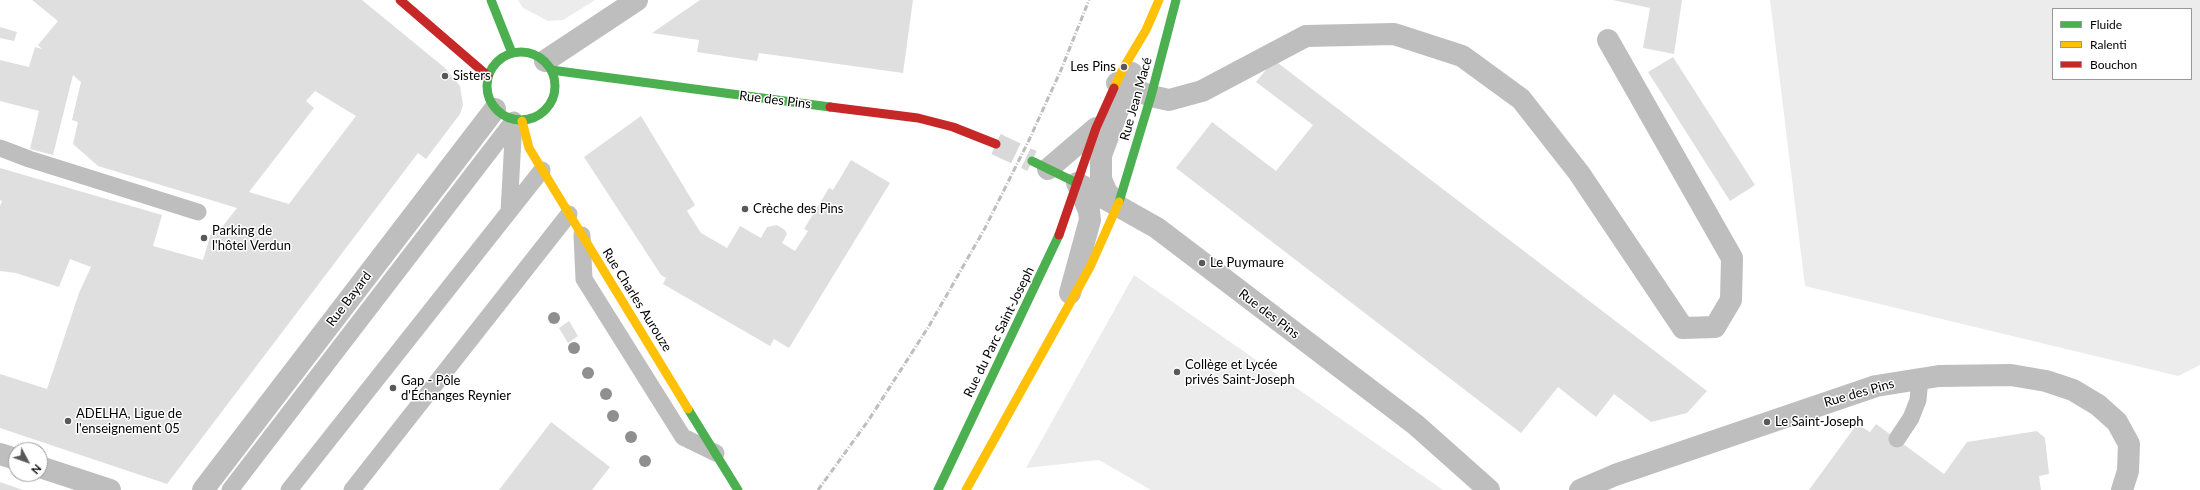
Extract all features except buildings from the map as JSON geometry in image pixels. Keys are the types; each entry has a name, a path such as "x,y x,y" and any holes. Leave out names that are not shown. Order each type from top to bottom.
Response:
{"street":[{"path":"400,0 488,76"},
{"path":"491,0 512,53"},
{"path":"548,65 637,0"},
{"path":"966,490 1090,267 1118,205 1106,191 1101,179 1101,155 1122,85 1159,0"},
{"name":"Rue Jean Macé","path":"1118,205 1151,96 1176,0"},
{"path":"1122,85 1151,96 1169,100 1202,91 1306,36 1394,34 1462,56 1521,99 1579,173 1683,328 1715,327 1731,300 1732,258 1608,40"},
{"path":"527,52 548,65 556,87 550,105 535,117 518,120 502,115 495,109 487,90 488,76 497,61 512,53 527,52"},
{"name":"Rue des Pins","path":"548,65 918,118 953,127 996,144"},
{"name":"Rue Jean Macé","path":"1077,183 1096,128 1122,85"},
{"name":"Rue Bayard","path":"203,490 495,109"},
{"path":"518,120 529,148 582,235"},
{"path":"1040,165 1096,128"},
{"name":"Rue des Pins","path":"1040,165 1077,183 1158,228 1416,424 1489,490"},
{"path":"1063,316 1080,261 1090,220 1089,211 1077,183"},
{"name":"Rue du Parc Saint-Joseph","path":"938,490 1055,246 1077,183"},
{"name":"Rue des Pins","path":"1580,490 1614,475 1876,386 1939,376 2011,375 2046,381 2073,390 2098,405 2117,422 2129,444 2128,471 2122,490"},
{"path":"716,454 738,490"},
{"path":"48,470 110,490"}],"lane":[{"path":"508,212 518,120"},
{"path":"230,490 518,120"},
{"path":"0,148 29,159 198,212"},
{"path":"289,490 542,170"},
{"path":"352,490 569,214"},
{"path":"582,235 584,279 683,437 716,454"},
{"path":"1897,439 1911,418 1918,400 1920,378"}],"shaded area":[{"path":"518,0 595,0 563,20 548,21 523,8"},
{"path":"1770,0 2200,0 2200,365 2178,376 1805,286"},
{"name":"Collège et Lycée privés Saint-Joseph","path":"1134,275 1443,490 1151,490 1099,460 1026,468"}],"tunnel":[{"path":"996,144 1032,161"}],"railway":[{"path":"818,490 868,421 929,326 985,228 1030,138 1061,70 1089,0"}],"traffic: fast":[{"path":"491,0 512,53"},
{"path":"1119,202 1151,96 1176,0"},
{"path":"514,52 528,52 540,57 550,67 555,79 555,86 555,93 550,105 540,115 528,120 514,120 502,115 492,105 487,93 487,79 492,67 502,57 514,52"},
{"path":"551,70 830,107"},
{"path":"1032,161 1077,183"},
{"path":"938,490 1059,235"},
{"path":"688,409 738,490"}],"traffic: slow":[{"path":"1114,88 1124,67 1146,30 1159,0"},
{"path":"522,121 529,148 688,409"},
{"path":"966,490 1090,267 1119,202"}],"traffic: jam":[{"path":"400,0 488,76"},
{"path":"1059,235 1096,128 1114,88"},
{"path":"830,107 918,118 953,127 996,144"}],"place":[{"name":"Les Pins","path":"1124,67"},
{"name":"Sisters","path":"445,76"},
{"name":"Crèche des Pins","path":"745,209"},
{"name":"Parking de l'hôtel Verdun","path":"204,238"},
{"name":"Le Puymaure","path":"1202,263"},
{"name":"Collège et Lycée privés Saint-Joseph","path":"1177,372"},
{"name":"Gap - Pôle d'Échanges Reynier","path":"393,388"},
{"name":"ADELHA, Ligue de l'enseignement 05","path":"68,421"},
{"name":"Le Saint-Joseph","path":"1767,422"}]}
